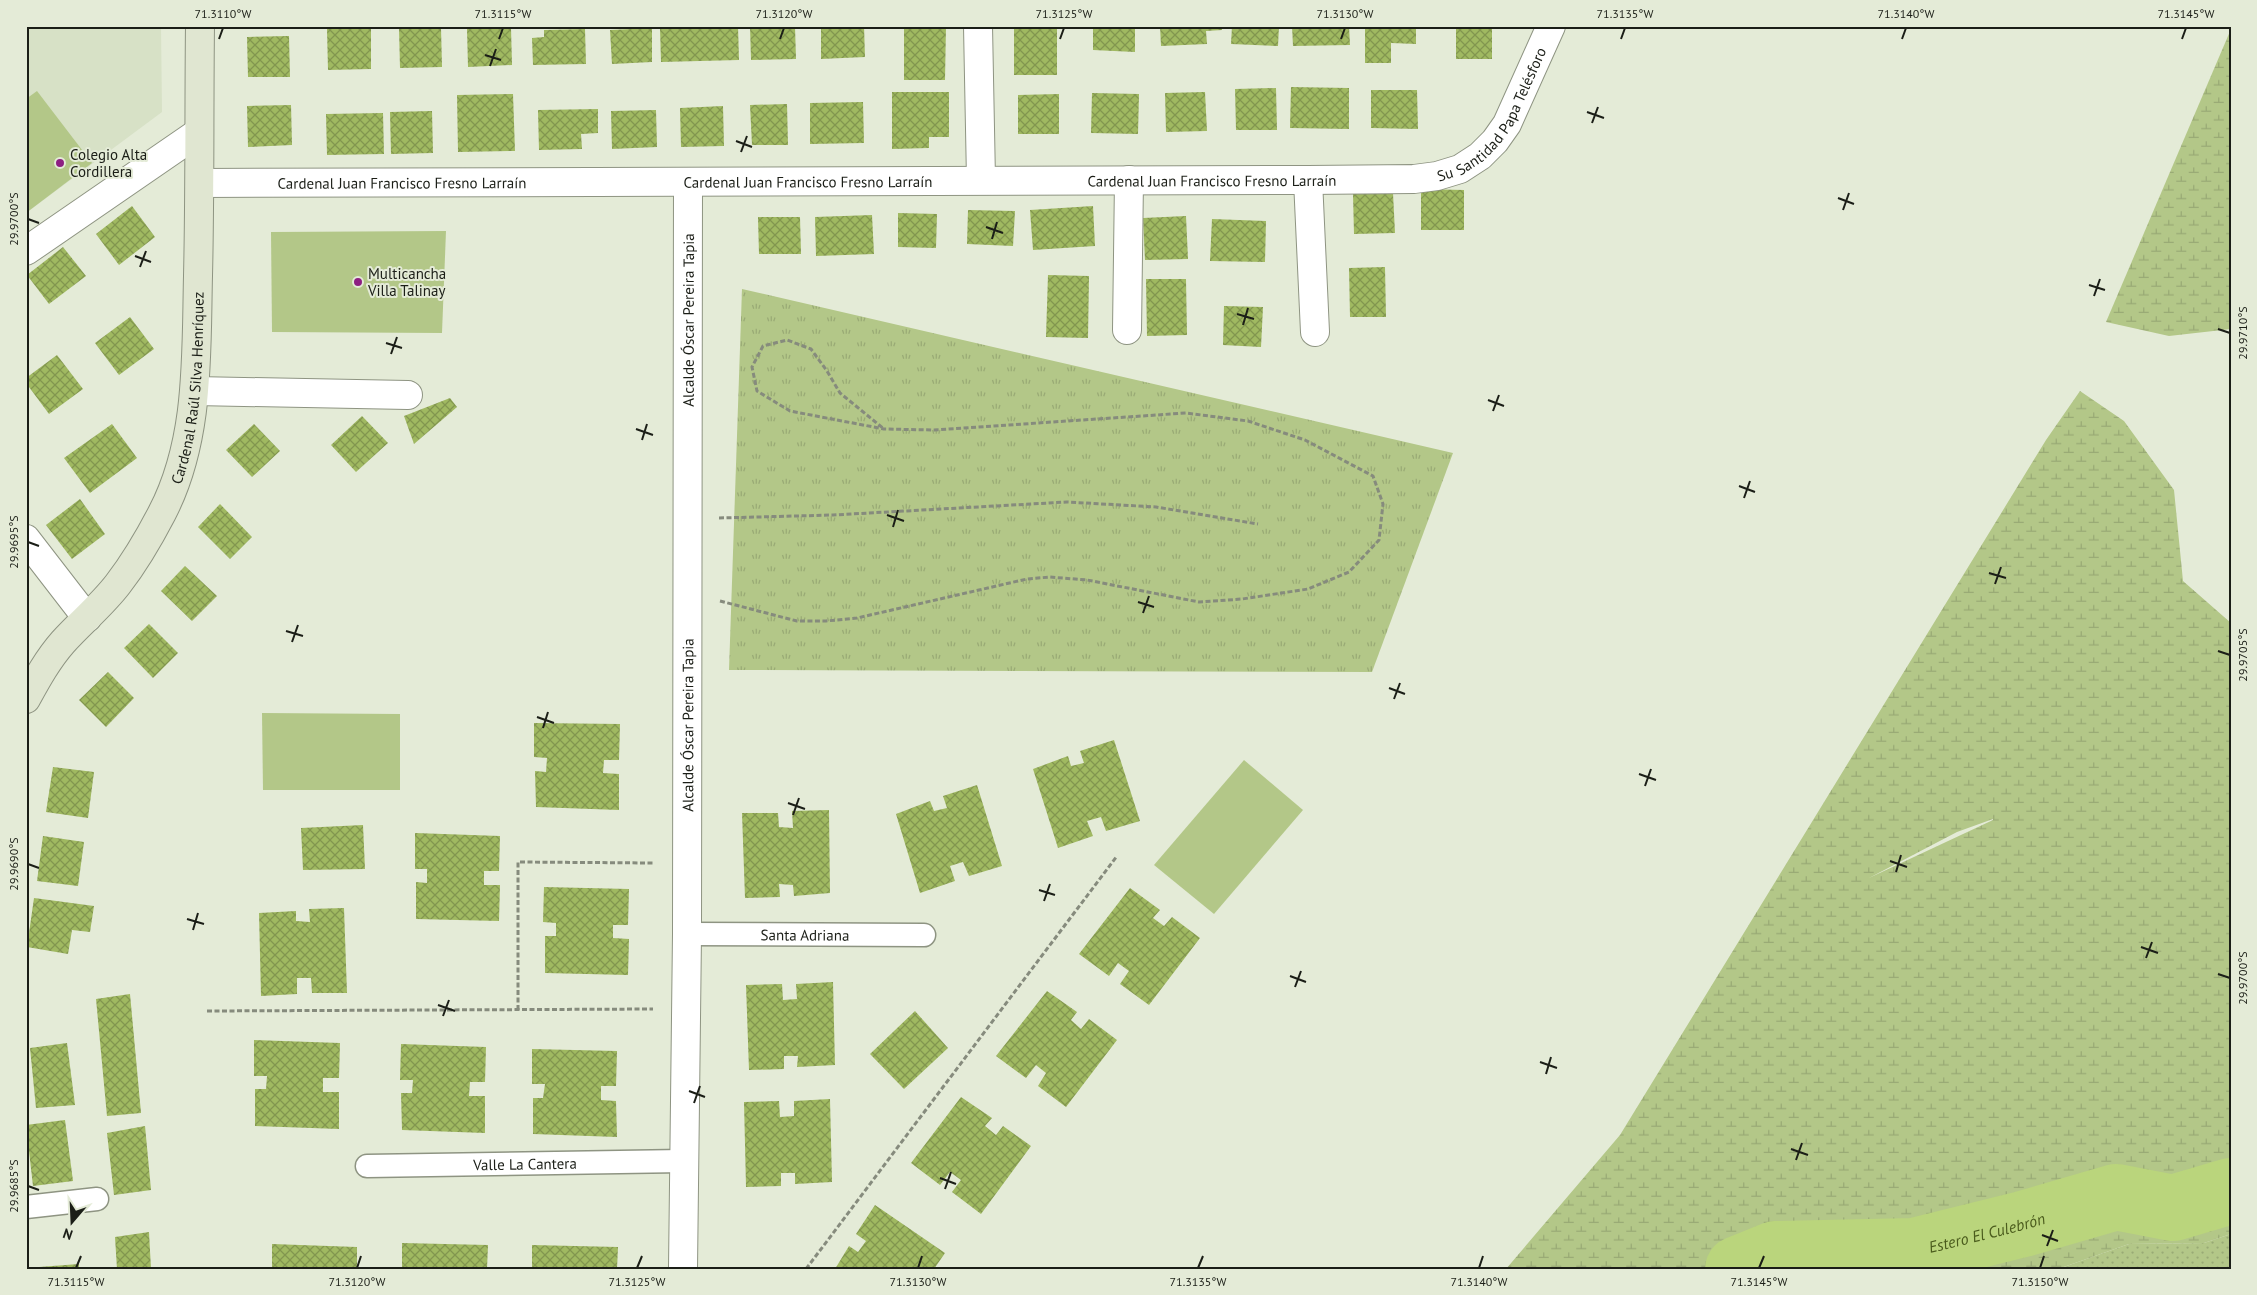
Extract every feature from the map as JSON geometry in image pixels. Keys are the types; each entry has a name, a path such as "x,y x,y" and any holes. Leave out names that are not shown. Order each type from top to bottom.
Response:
{"street":[{"name":"Cardenal Raúl Silva Henríquez","path":"26,699 41,672 62,643 117,585 142,549 163,511 178,472 190,432 196,391 200,184 200,26"},
{"path":"978,26 981,180"},
{"name":"Su Santidad Papa Telésforo","path":"1414,179 1437,176 1460,169 1480,156 1495,142 1507,124 1551,26"},
{"path":"26,251 199,132"},
{"name":"Cardenal Juan Francisco Fresno Larraín","path":"200,184 1414,179"},
{"path":"1127,330 1129,180"},
{"path":"1308,180 1315,332"},
{"name":"Alcalde Óscar Pereira Tapia","path":"683,1269 687,934 686,520 688,182"},
{"path":"196,391 408,395"},
{"path":"26,539 87,618"}],"lane":[{"name":"Santa Adriana","path":"687,934 924,935"},
{"name":"Valle La Cantera","path":"367,1166 683,1161"},
{"path":"26,1207 96,1199"}],"path":[{"path":"686,591 797,621 857,618 1027,579 1050,577 1087,580 1199,602 1242,599 1308,589 1350,572 1379,540 1383,504 1373,476 1305,440 1248,421 1186,413 934,430 884,429 790,411 757,391 752,367 763,346 787,340 811,349 840,393 884,429"},
{"path":"686,520 833,515 1067,502 1156,507 1258,524"},
{"path":"806,1269 1117,856"},
{"path":"518,1010 518,862 655,862"},
{"path":"207,1011 654,1009"}],"shaded area":[{"name":"Colegio Alta Cordillera","path":"26,26 161,26 162,112 26,213"}],"green space":[{"path":"2231,29 2231,329 2169,336 2106,322"},
{"path":"37,91 92,163 26,213 26,99"},
{"name":"Multicancha Villa Talinay","path":"446,231 442,333 272,332 271,232"},
{"path":"742,289 1453,453 1372,672 729,670"},
{"path":"2080,391 2124,421 2174,490 2183,581 2231,623 2231,1234 2204,1243 2129,1244 2058,1269 1506,1269 1620,1135 2046,440","holes":["1993,820 1869,878 1957,832"]},
{"path":"262,713 400,714 400,790 263,790"},
{"path":"1244,760 1303,810 1214,914 1154,865"},
{"path":"2231,1234 2231,1269 2058,1269 2129,1244 2204,1243"}],"building":[{"path":"738,26 739,60 661,62 660,28"},
{"path":"750,26 795,26 796,59 751,60"},
{"path":"821,26 864,26 865,57 821,59"},
{"path":"904,26 946,26 945,80 904,80"},
{"path":"1014,26 1057,26 1057,75 1014,75"},
{"path":"1093,26 1135,26 1135,52 1093,50"},
{"path":"1160,26 1222,26 1222,30 1206,31 1207,44 1161,46"},
{"path":"1232,26 1279,26 1278,46 1231,44"},
{"path":"1292,26 1349,26 1350,45 1293,46"},
{"path":"1365,26 1416,26 1416,44 1391,43 1391,63 1365,63"},
{"path":"1456,26 1492,26 1492,59 1456,59"},
{"path":"371,28 371,69 328,70 327,29"},
{"path":"399,28 441,28 442,67 400,68"},
{"path":"511,28 512,65 468,67 467,29"},
{"path":"652,28 652,62 612,64 610,30"},
{"path":"585,29 586,64 533,65 532,38 544,37 544,30"},
{"path":"289,36 290,77 248,77 247,37"},
{"path":"1291,87 1349,88 1349,129 1290,128"},
{"path":"1276,88 1277,130 1236,130 1235,89"},
{"path":"1371,90 1417,90 1418,129 1371,128"},
{"path":"892,92 949,92 949,137 929,137 929,148 892,149"},
{"path":"1205,92 1207,131 1166,132 1165,93"},
{"path":"1092,93 1139,94 1138,134 1091,133"},
{"path":"513,94 515,151 458,152 457,95"},
{"path":"1059,94 1059,134 1018,134 1018,95"},
{"path":"863,102 864,143 810,144 810,103"},
{"path":"787,104 788,145 752,145 750,105"},
{"path":"291,105 292,145 248,147 247,106"},
{"path":"723,106 724,146 681,147 680,108"},
{"path":"598,109 598,133 581,134 582,149 539,150 538,110"},
{"path":"656,110 657,147 612,149 611,111"},
{"path":"432,111 433,153 391,154 390,112"},
{"path":"383,113 384,154 327,155 326,114"},
{"path":"1421,189 1464,190 1464,230 1421,230"},
{"path":"1393,193 1395,233 1354,234 1353,194"},
{"path":"132,206 155,237 119,265 96,234"},
{"path":"1093,206 1095,246 1033,250 1030,210"},
{"path":"968,210 1015,211 1013,246 967,244"},
{"path":"898,213 937,214 936,248 898,247"},
{"path":"872,215 874,254 816,256 815,217"},
{"path":"1186,216 1188,259 1145,260 1143,218"},
{"path":"758,217 800,217 801,254 759,254"},
{"path":"1212,219 1266,221 1265,262 1210,261"},
{"path":"63,247 86,276 49,304 27,275"},
{"path":"1385,267 1386,317 1350,317 1349,268"},
{"path":"1048,275 1089,276 1088,338 1046,337"},
{"path":"1146,279 1186,279 1187,335 1147,336"},
{"path":"1224,306 1263,307 1261,347 1223,345"},
{"path":"130,317 154,349 119,375 95,343"},
{"path":"57,355 83,389 49,414 26,383 26,378"},
{"path":"450,398 457,407 414,444 404,416"},
{"path":"362,416 388,443 356,472 331,445"},
{"path":"112,424 137,458 90,493 64,458"},
{"path":"254,424 280,451 252,477 226,450"},
{"path":"80,499 105,534 72,559 46,525"},
{"path":"220,504 252,537 230,559 198,527"},
{"path":"185,566 217,596 192,621 161,591"},
{"path":"149,624 178,653 153,678 124,648"},
{"path":"108,672 134,698 106,727 79,700"},
{"path":"534,723 620,724 619,760 604,760 603,773 619,774 619,810 536,807 535,771 546,772 547,758 534,757"},
{"path":"1114,740 1140,821 1106,831 1101,817 1087,821 1093,836 1058,848 1033,769 1068,756 1071,766 1084,763 1080,751"},
{"path":"53,767 94,772 88,818 46,812"},
{"path":"977,785 1002,866 969,876 963,862 950,866 955,881 920,893 896,814 930,801 934,811 947,808 943,796"},
{"path":"829,810 830,893 794,896 793,885 779,884 780,897 745,898 742,813 778,813 779,827 793,828 792,811"},
{"path":"363,825 365,869 303,870 301,828"},
{"path":"415,833 500,836 499,871 484,871 484,885 500,885 499,921 416,919 416,882 427,883 427,869 415,869"},
{"path":"43,836 84,842 78,886 37,881"},
{"path":"544,887 629,889 628,925 613,925 613,938 629,939 628,975 545,973 545,936 556,936 556,923 543,922"},
{"path":"1130,888 1160,910 1153,918 1164,926 1172,917 1200,938 1149,1005 1120,984 1129,971 1118,963 1109,976 1079,954"},
{"path":"34,898 94,906 90,932 72,930 68,954 27,947"},
{"path":"344,908 347,993 312,993 311,978 297,978 297,994 261,996 259,913 296,911 296,921 310,922 309,909"},
{"path":"833,982 835,1065 797,1067 798,1056 784,1056 784,1069 749,1070 746,985 782,984 783,1000 797,999 796,984"},
{"path":"1047,991 1077,1012 1071,1020 1081,1029 1089,1019 1117,1040 1066,1107 1038,1086 1046,1073 1036,1065 1026,1078 996,1056"},
{"path":"130,994 141,1113 107,1116 96,999"},
{"path":"915,1011 948,1048 904,1089 870,1054"},
{"path":"254,1040 340,1043 339,1078 323,1078 323,1092 339,1092 339,1129 255,1126 255,1089 266,1089 267,1076 254,1076"},
{"path":"67,1043 75,1105 36,1108 30,1048"},
{"path":"401,1044 486,1047 485,1082 470,1082 469,1096 485,1096 485,1133 402,1130 401,1093 412,1093 413,1080 400,1080"},
{"path":"532,1049 617,1051 616,1086 601,1086 601,1100 616,1101 617,1137 533,1134 533,1098 543,1098 545,1084 532,1084"},
{"path":"961,1097 992,1118 985,1126 996,1135 1003,1126 1031,1146 981,1214 952,1192 961,1180 950,1172 940,1185 911,1163"},
{"path":"830,1099 832,1182 795,1184 795,1173 781,1173 781,1186 746,1187 744,1102 779,1101 780,1117 794,1116 794,1101"},
{"path":"65,1120 73,1181 33,1186 26,1125"},
{"path":"145,1126 151,1190 114,1195 107,1133"},
{"path":"875,1205 945,1253 934,1269 835,1269 849,1246 858,1252 866,1241 856,1234"},
{"path":"149,1232 151,1269 117,1269 115,1237"},
{"path":"402,1243 488,1245 487,1269 402,1269"},
{"path":"272,1244 357,1247 357,1269 272,1269"},
{"path":"532,1245 618,1247 617,1269 532,1269"},
{"path":"79,1264 79,1269 39,1269 39,1267"}],"waterway":[{"name":"Estero El Culebrón","path":"1738,1269 1775,1254 1914,1251 2023,1224 2116,1197 2173,1208 2231,1191"}],"place":[{"name":"Colegio Alta Cordillera","path":"60,163"},
{"name":"Multicancha Villa Talinay","path":"358,282"}]}
